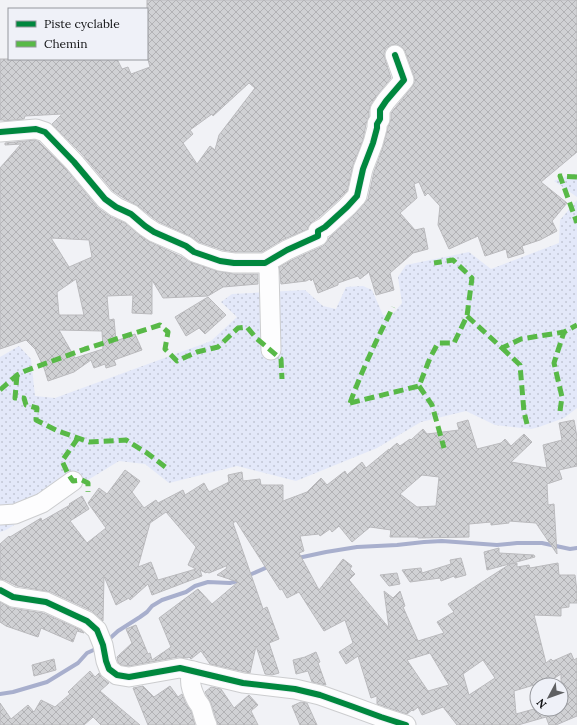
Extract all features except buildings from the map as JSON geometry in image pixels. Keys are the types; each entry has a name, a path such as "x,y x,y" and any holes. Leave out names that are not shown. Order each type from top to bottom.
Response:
{"street":[{"path":"0,132 36,129 45,132 74,162 105,199 116,207 132,214 154,232 186,246 194,252 234,264 265,263 287,250 318,236 318,232 347,207 357,196 373,143 377,124 380,119 380,110 404,80 394,55"},
{"path":"265,263 269,270 271,350"},
{"path":"0,515 15,514 42,503 73,481"},
{"path":"0,590 13,597 46,602 86,621 97,630 103,645 109,669 117,675 129,677 180,668 243,683 295,689 338,701 388,720 406,725"},
{"path":"193,671 190,675 192,690 207,725"}],"shaded area":[{"path":"572,174 577,174 577,197 554,181"},
{"path":"577,200 577,408 564,418 531,429 495,425 466,411 421,422 377,448 296,481 237,466 169,483 145,464 119,461 6,530 0,532 0,357 19,346 31,359 35,396 55,398 211,341 237,317 221,302 232,294 305,290 323,306 336,309 346,287 363,286 372,290 383,315 391,316 402,303 398,277 406,265 469,252 491,269 559,243 560,220"}],"waterway":[{"path":"298,558 357,547 442,541 497,545 542,543 570,549 577,548"},
{"path":"247,576 270,566"},
{"path":"107,641 118,631 140,617 152,606 162,600 186,592 195,586 208,582 230,583 241,580"},
{"path":"0,694 13,692 47,682 78,663 87,653 98,648"}],"marked path":[{"path":"577,177 560,176 577,223"},
{"path":"350,403 419,386 430,358 438,343 454,343 467,316 472,278 453,260 434,263"},
{"path":"350,403 370,355 393,307"},
{"path":"467,316 502,348 521,339 564,332 577,325"},
{"path":"0,390 17,375 25,371 85,349 160,325 168,332 165,349 177,361 197,352 218,347 238,328 247,327 256,338 281,359 282,379"},
{"path":"560,411 562,397 554,363 564,332"},
{"path":"502,348 520,365 524,412 527,424"},
{"path":"17,375 15,398 24,398 26,405 37,408 36,420 58,431 89,442 126,440 147,453 168,469"},
{"path":"419,386 432,405 444,448"},
{"path":"78,438 62,461 73,481 82,480 88,483 88,492"}],"cycle path":[{"path":"0,132 36,129 45,132 74,162 105,199 116,207 131,214 154,232 186,246 194,252 220,261 234,263 265,263 287,250 318,236 318,231 325,227 357,196 363,169 373,143 377,124 380,119 380,110 404,80 395,55"},
{"path":"0,590 13,597 46,602 87,621 97,630 103,645 109,669 117,675 129,677 180,668 243,683 295,689 320,695 406,725"}]}
